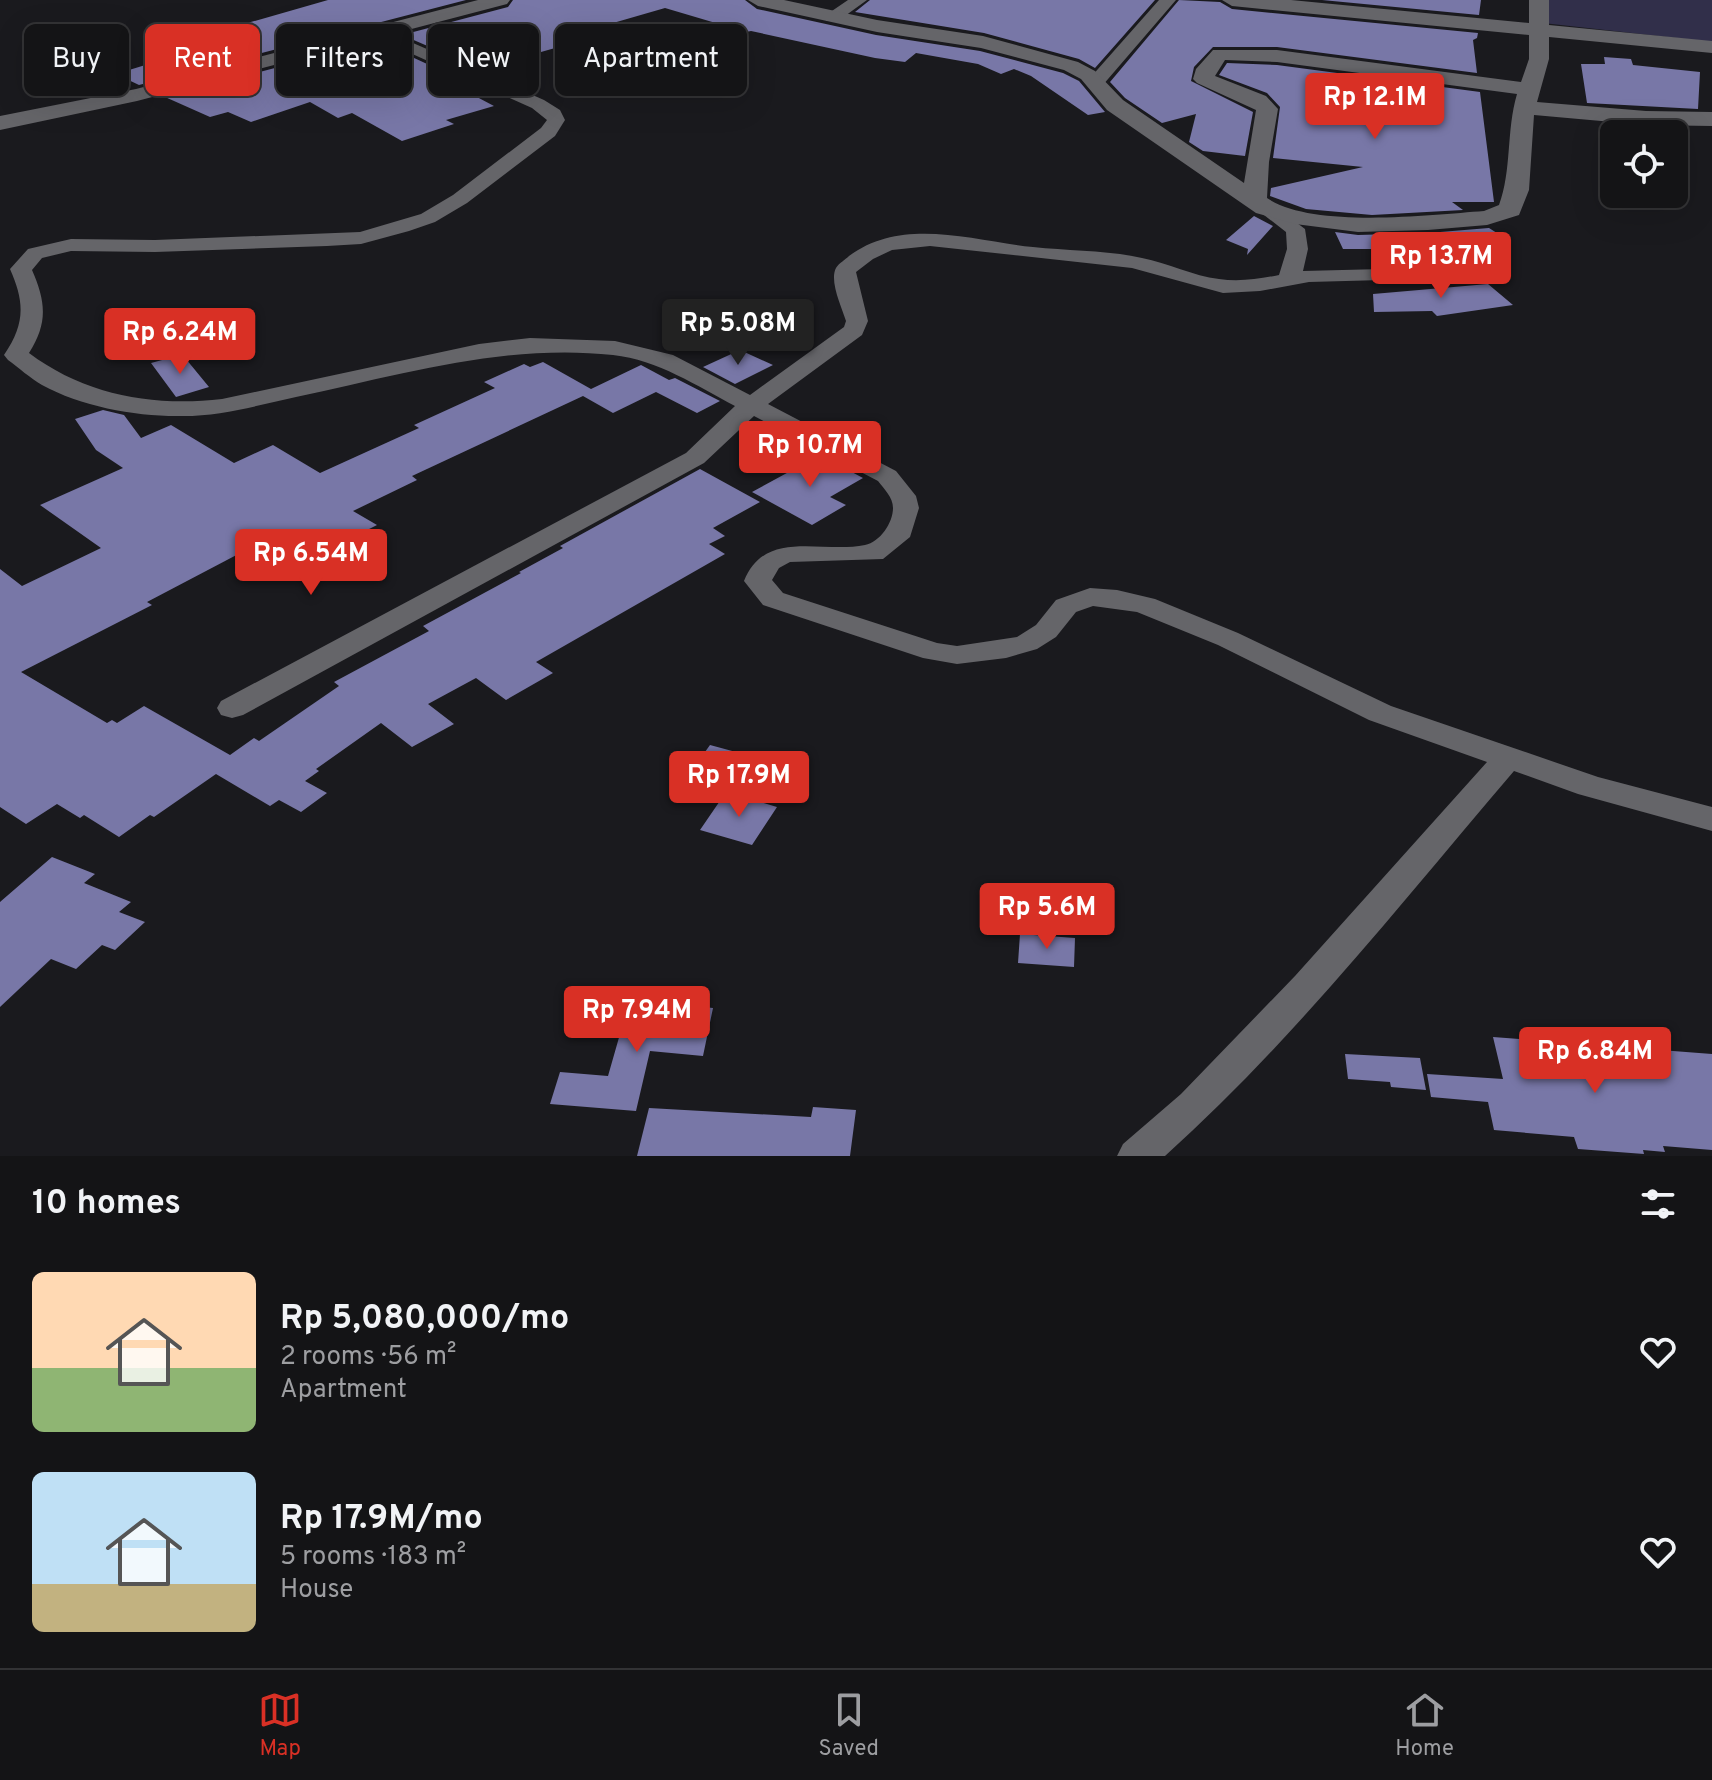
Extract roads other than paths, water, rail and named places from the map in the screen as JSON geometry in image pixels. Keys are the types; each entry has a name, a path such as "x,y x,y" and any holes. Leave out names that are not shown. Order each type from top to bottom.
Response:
{"street":[{"path":"402,24 500,0"},
{"path":"758,0 832,18 1006,47 1071,66 1096,82 1115,105 1295,229 1298,238 1296,261 1288,280"},
{"path":"832,18 859,0"},
{"path":"1096,82 1168,0"},
{"path":"1232,0 1290,3 1712,47"},
{"path":"1260,204 1332,224 1428,223 1499,215 1514,205 1528,99 1539,59 1539,0"},
{"path":"1277,56 1290,3"},
{"path":"412,48 538,104 554,114 556,120 548,132 460,199 428,218 361,238 155,246 71,245 35,253 21,269 35,312 33,331 8,362 92,395 192,410 236,404 479,351 530,345 615,348 665,360 887,476 903,496 906,508 900,531 873,553 778,556 766,565 758,581 765,594 773,599 933,652 957,655 1027,643 1046,631 1066,606 1082,599 1099,596 1145,605 1228,639 1380,713 1448,734 1589,786 1712,819"},
{"path":"1260,204 1257,162 1267,109 1258,101 1214,86 1203,75 1220,54 1277,56 1646,118 1712,119"},
{"path":"0,123 137,95 276,57"},
{"path":"232,708 695,458 752,404 854,330 857,321 845,285 846,269 865,254 904,240 944,240 1020,252 1137,262 1217,286 1248,286 1339,274 1493,271"},
{"path":"1137,1156 1195,1105 1308,986 1508,758"}]}
